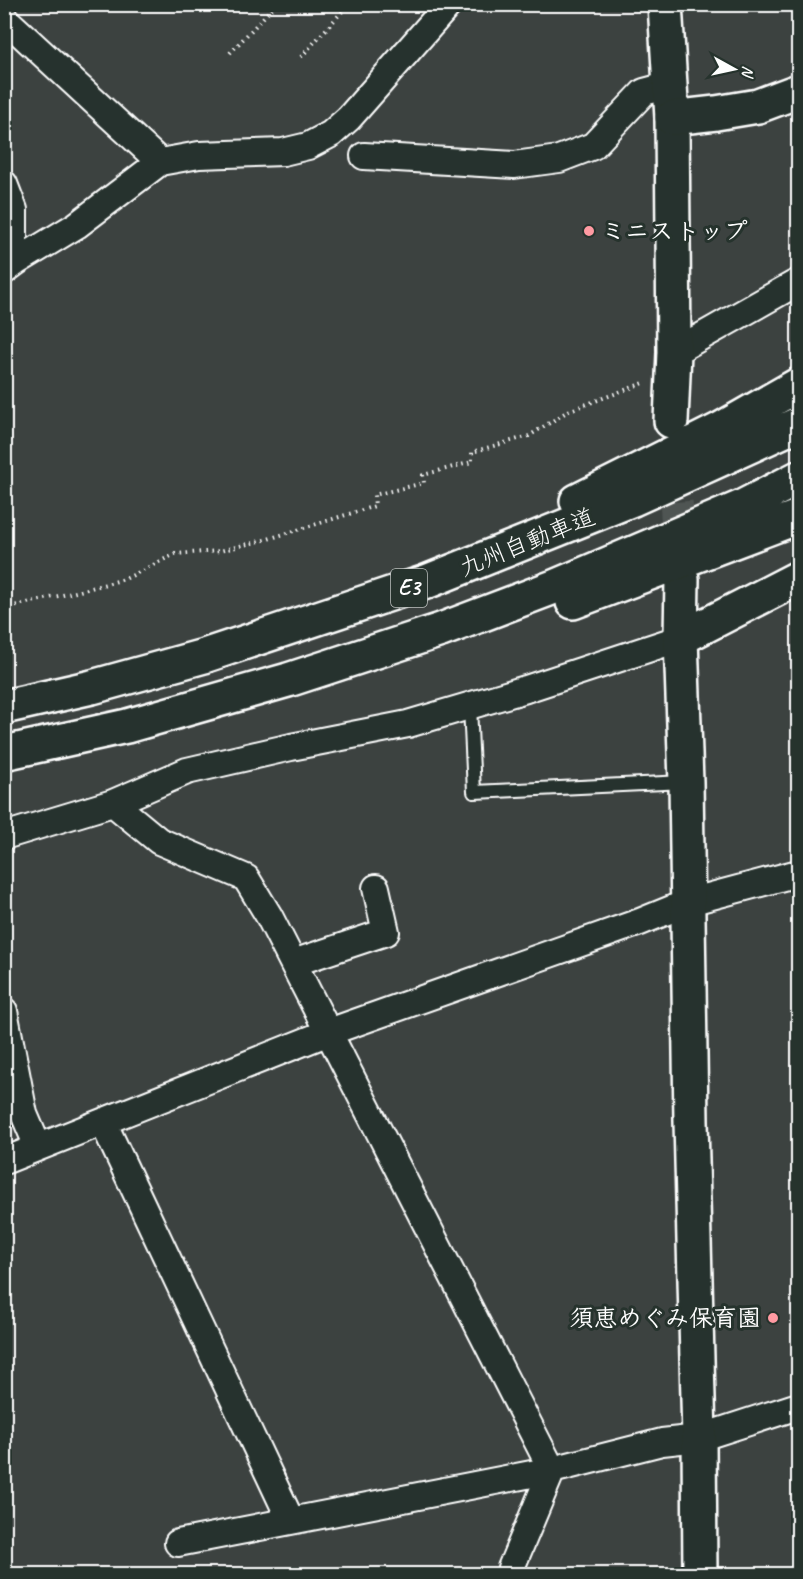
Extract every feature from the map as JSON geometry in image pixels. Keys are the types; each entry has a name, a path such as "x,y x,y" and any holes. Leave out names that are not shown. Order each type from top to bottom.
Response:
{"main road":[{"path":"664,4 672,118 673,362 671,422"},
{"path":"672,118 758,106 798,91"},
{"path":"204,656 490,544 722,429 798,385"},
{"name":"九州自動車道","path":"4,707 92,687 204,656 437,578 633,500 798,424"},
{"name":"九州自動車道","path":"4,753 127,726 288,680 441,630 554,587 742,507 798,478"},
{"path":"288,680 527,618 798,517"},
{"path":"681,638 798,578"},
{"path":"682,579 681,638 689,902 700,1575"}],"street":[{"path":"10,267 77,225 160,162 199,155 283,152 308,146 331,134 349,118 449,4"},
{"path":"4,18 160,162"},
{"path":"364,156 514,165 559,159 593,146 644,92 670,86"},
{"path":"4,184 14,210 14,241 10,267"},
{"path":"673,362 798,282"},
{"path":"4,836 113,803 187,771 291,747 408,724 681,638"},
{"path":"113,803 159,841 246,878 269,916 329,1032 552,1470 510,1575"},
{"path":"4,1161 329,1032 640,922 689,902 798,873"},
{"path":"293,963 386,932 376,888"},
{"path":"4,1011 24,1114 38,1148"},
{"path":"103,1122 291,1521"},
{"path":"178,1543 552,1470 662,1442 699,1438 798,1406"}],"lane":[{"path":"470,706 474,792 686,782"}],"path":[{"path":"230,53 276,4"},
{"path":"301,57 349,4"},
{"path":"4,608 125,579 175,554 220,551 268,539 375,506 374,495 424,483 423,475 472,462 472,452 529,436 568,411 673,362"}],"tunnel":[{"path":"673,453 680,560"}],"place":[{"name":"ミニストップ","path":"589,231"},
{"name":"須恵めぐみ保育園","path":"773,1318"}]}
